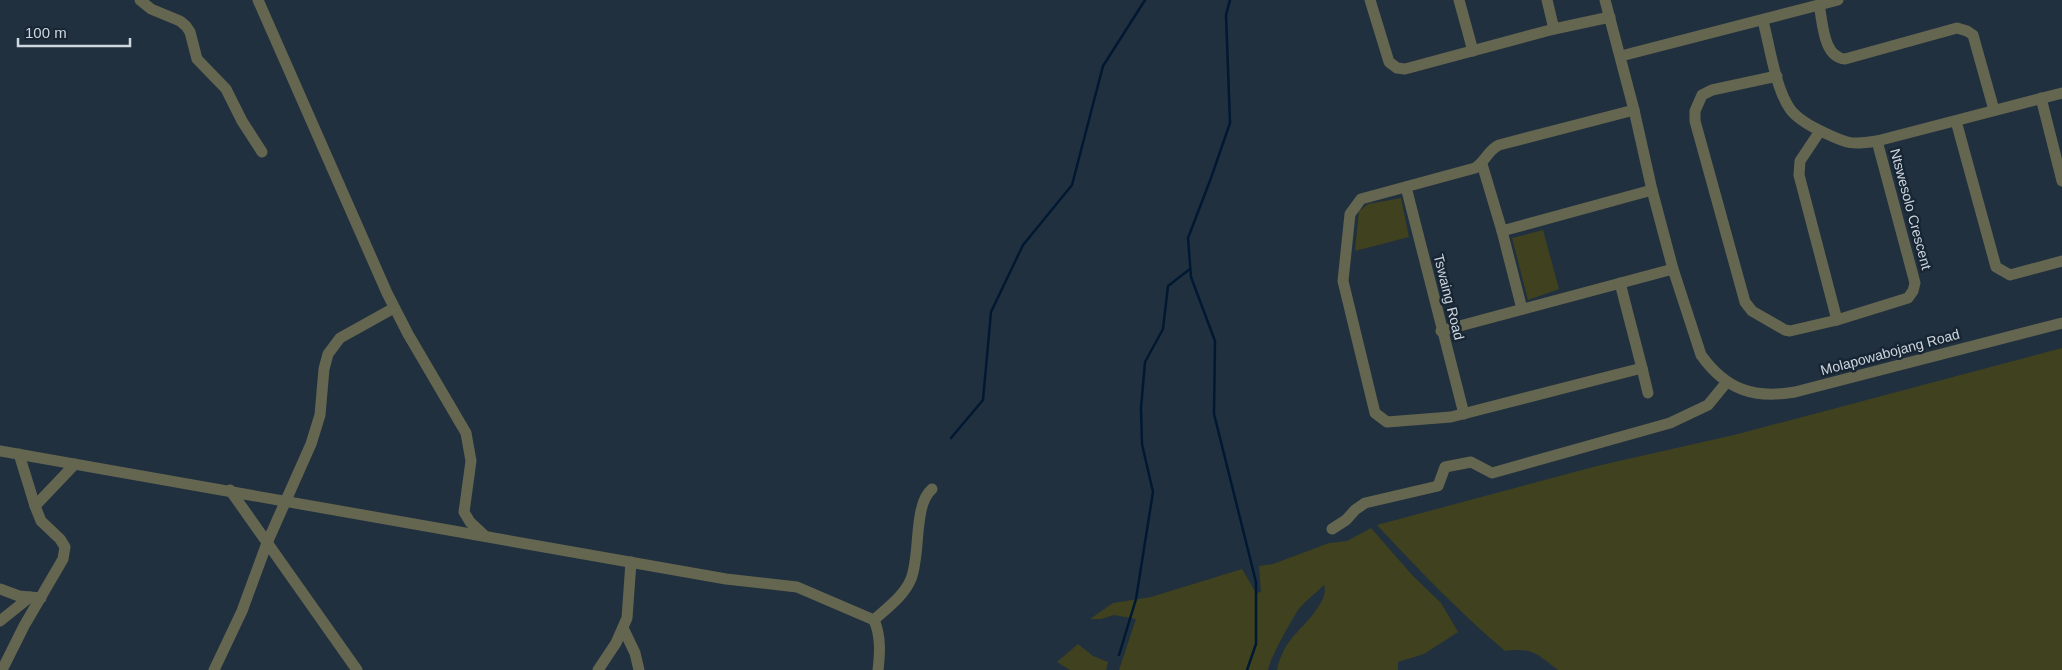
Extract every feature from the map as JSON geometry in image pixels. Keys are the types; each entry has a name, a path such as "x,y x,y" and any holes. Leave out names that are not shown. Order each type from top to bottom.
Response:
{"street":[{"path":"140,0 151,9 186,26 190,32 197,59 226,89 242,121 262,152"},
{"path":"258,0 394,308 466,433 470,461 464,512 470,522 485,536"},
{"path":"1370,0 1388,62 1397,68 1405,70 1554,29 1610,17"},
{"path":"1459,0 1473,51"},
{"path":"1547,0 1554,29"},
{"path":"1332,528 1346,520 1355,510 1365,504 1438,486 1445,467 1471,462 1492,473 1670,424 1708,405 1726,383 1701,355 1673,269 1652,190 1621,56 1605,0"},
{"path":"1621,56 1763,21 1838,0"},
{"path":"1819,6 1829,49 1838,59 1845,59 1957,28 1967,31 1973,35 1994,110"},
{"path":"1763,21 1782,93 1790,109 1796,116 1820,131 1850,144 1877,141 2062,93"},
{"path":"1777,76 1712,90 1702,95 1695,112 1695,121 1748,307 1785,330 1796,330 1838,320 1799,175 1800,161 1820,131"},
{"path":"2042,98 2062,181"},
{"path":"1634,110 1499,145 1491,150 1482,164 1475,168 1361,199 1350,214 1344,289 1373,408 1375,414 1387,422 1451,417 1642,368"},
{"path":"1956,121 1996,267 2010,275 2062,261"},
{"name":"Ntswesolo Crescent","path":"1838,320 1902,301 1908,298 1913,291 1915,283 1877,141"},
{"path":"1482,164 1522,308"},
{"name":"Tswaing Road","path":"1406,187 1441,331 1464,414"},
{"path":"1502,231 1652,190"},
{"path":"1441,331 1673,269"},
{"path":"1620,283 1648,392"},
{"path":"214,670 242,610 267,543 311,444 320,415 324,369 328,354 340,338 394,308"},
{"name":"Molapowabojang Road","path":"1726,383 1743,391 1763,395 1795,392 2062,323"},
{"path":"0,451 230,490 726,579 797,587 874,620 879,633 878,670"},
{"path":"2,670 36,598 63,559 65,547 60,539 41,521 19,454"},
{"path":"35,506 75,464"},
{"path":"874,620 901,595 910,581 917,560 922,502 932,489"},
{"path":"230,490 357,670"},
{"path":"598,670 616,643 627,618 631,562"},
{"path":"0,589 19,596 36,598"},
{"path":"0,621 36,598"},
{"path":"623,628 635,653 639,670"}],"green space":[{"path":"1401,198 1409,237 1355,251 1359,211 1368,204"},
{"path":"1543,230 1559,289 1528,300 1512,238"},
{"path":"2062,348 2062,670 1558,670 1529,651 1505,651 1439,590 1377,525 1597,466 1738,434"},
{"path":"1371,528 1412,575 1441,603 1458,632 1424,654 1398,662 1398,670 1277,670 1287,645 1319,606 1325,591 1324,585 1298,610 1276,650 1268,670 1119,670 1136,619 1114,615 1101,619 1090,619 1113,603 1151,597 1242,569 1256,593 1261,592 1259,566 1273,564 1329,543 1347,541"},
{"path":"1078,644 1093,656 1108,662 1106,670 1070,670 1057,662"}],"waterway":[{"path":"951,438 983,400 991,312 1023,245 1072,185 1103,66 1145,0"},
{"path":"1230,0 1226,15 1230,123 1188,238 1191,277 1215,341 1214,414 1256,582 1256,644 1247,670"},
{"path":"1119,655 1136,599 1153,492 1142,444 1141,408 1145,362 1163,329 1168,286 1190,269"}]}
